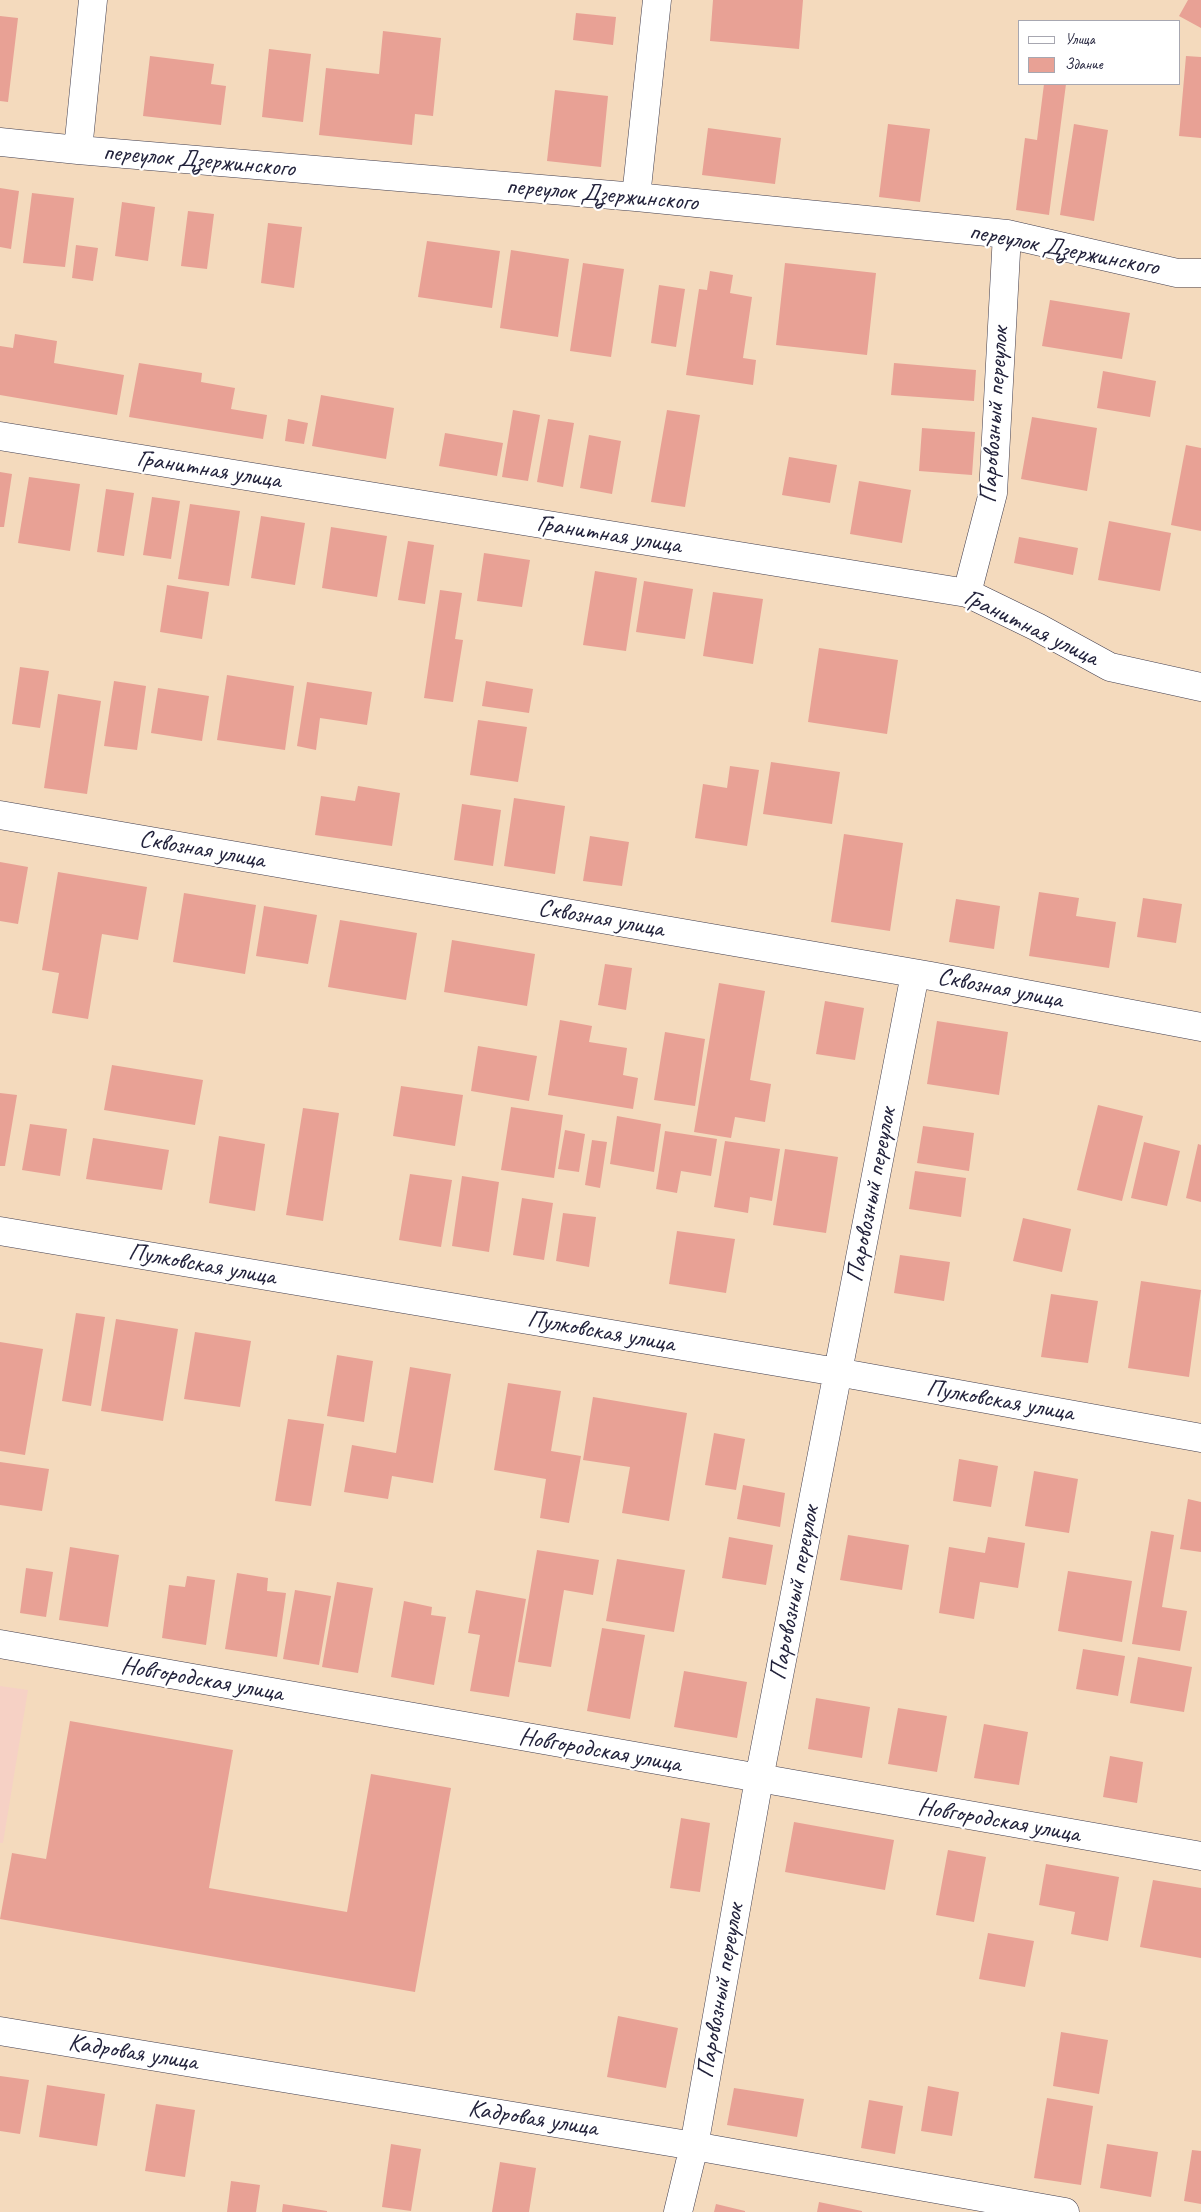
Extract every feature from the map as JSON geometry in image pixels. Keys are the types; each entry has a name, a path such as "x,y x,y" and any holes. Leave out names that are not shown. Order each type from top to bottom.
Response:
{"street":[{"path":"78,150 93,0"},
{"path":"636,197 657,0"},
{"name":"переулок Дзержинского","path":"0,142 636,197 1007,234 1177,273 1201,273"},
{"name":"Паровозный переулок","path":"967,594 993,493 1007,234"},
{"name":"Гранитная улица","path":"0,436 967,594 1037,627 1110,667 1201,687"},
{"name":"Сквозная улица","path":"0,815 915,974 1201,1027"},
{"name":"Паровозный переулок","path":"678,2212 694,2146 759,1779 915,974"},
{"name":"Пулковская улица","path":"0,1231 837,1372 1201,1438"},
{"name":"Новгородская улица","path":"0,1644 1201,1856"},
{"name":"Кадровая улица","path":"0,2031 694,2146 1065,2212"}],"shaded area":[{"path":"0,1686 28,1690 3,1843 0,1843"}],"building":[{"path":"713,0 803,0 799,49 710,41"},
{"path":"1188,0 1201,0 1201,28 1179,16"},
{"path":"576,13 616,17 613,45 573,40"},
{"path":"0,16 18,18 8,102 0,101"},
{"path":"383,31 441,38 433,116 415,114 412,145 319,135 326,68 379,74"},
{"path":"269,49 311,54 303,122 262,117"},
{"path":"150,56 214,64 211,84 226,86 221,125 143,116"},
{"path":"1186,56 1201,57 1201,138 1179,136"},
{"path":"1044,85 1066,85 1049,215 1016,210 1025,138 1037,140"},
{"path":"555,90 608,96 601,167 547,161"},
{"path":"888,124 930,129 920,202 879,197"},
{"path":"1074,124 1108,130 1094,221 1060,215"},
{"path":"708,128 781,138 775,184 702,175"},
{"path":"0,188 19,191 11,249 0,247"},
{"path":"32,193 74,198 65,267 23,263"},
{"path":"122,202 155,207 148,261 115,256"},
{"path":"188,211 214,214 207,269 181,266"},
{"path":"268,223 302,227 294,288 261,283"},
{"path":"427,241 500,251 492,308 418,297"},
{"path":"76,245 98,248 93,281 72,278"},
{"path":"511,250 569,259 558,337 500,328"},
{"path":"583,263 624,269 611,357 570,351"},
{"path":"785,263 876,273 867,355 776,345"},
{"path":"710,271 733,275 730,293 752,297 743,358 756,360 753,385 686,375 699,289 707,290"},
{"path":"659,285 685,289 676,347 651,343"},
{"path":"1050,300 1130,313 1122,359 1042,346"},
{"path":"15,334 57,341 54,363 124,375 117,415 0,395 0,346 13,348"},
{"path":"139,363 202,373 201,382 235,388 231,409 267,415 263,439 129,417"},
{"path":"894,363 976,370 974,401 891,395"},
{"path":"1103,371 1156,381 1150,417 1097,408"},
{"path":"321,395 394,408 386,459 312,446"},
{"path":"513,410 540,415 528,481 502,477"},
{"path":"667,410 700,415 685,507 651,502"},
{"path":"1032,417 1097,428 1087,491 1021,479"},
{"path":"288,419 308,423 304,444 285,441"},
{"path":"548,419 574,423 563,487 537,482"},
{"path":"922,428 975,432 972,475 919,471"},
{"path":"445,433 503,443 497,476 439,466"},
{"path":"589,435 621,441 612,494 580,488"},
{"path":"1186,445 1201,448 1201,531 1171,525"},
{"path":"789,457 837,465 830,503 782,495"},
{"path":"0,472 12,474 4,527 0,527"},
{"path":"29,477 80,484 70,551 18,543"},
{"path":"859,481 911,490 902,543 850,534"},
{"path":"106,489 134,493 124,556 97,552"},
{"path":"152,497 180,501 171,559 143,555"},
{"path":"190,504 240,511 229,586 178,579"},
{"path":"261,516 305,523 295,585 251,578"},
{"path":"1109,521 1171,533 1160,591 1098,580"},
{"path":"331,527 387,536 377,597 322,588"},
{"path":"1019,537 1078,548 1073,575 1014,563"},
{"path":"408,541 434,545 425,604 398,600"},
{"path":"484,553 530,560 522,607 477,601"},
{"path":"595,571 637,578 626,651 583,645"},
{"path":"644,581 693,589 685,639 636,632"},
{"path":"167,585 209,592 202,639 160,632"},
{"path":"440,590 462,593 455,639 463,640 453,702 424,698"},
{"path":"713,592 763,599 753,664 703,656"},
{"path":"819,648 898,660 887,734 808,722"},
{"path":"20,667 49,671 40,728 12,724"},
{"path":"227,675 294,686 285,750 217,740"},
{"path":"114,681 146,686 137,750 104,746"},
{"path":"486,681 533,689 529,713 482,706"},
{"path":"307,682 372,692 367,725 320,718 316,750 297,746"},
{"path":"158,688 209,696 202,741 151,733"},
{"path":"58,694 101,701 87,794 44,788"},
{"path":"478,720 527,727 518,782 470,775"},
{"path":"771,762 840,772 832,824 763,814"},
{"path":"730,766 759,770 747,846 695,838 703,784 727,788"},
{"path":"358,786 400,793 392,846 315,835 321,796 355,801"},
{"path":"514,798 565,806 555,874 504,866"},
{"path":"462,804 501,810 493,866 454,860"},
{"path":"844,834 903,843 890,931 831,922"},
{"path":"590,836 629,842 622,886 583,881"},
{"path":"0,862 28,867 18,924 0,921"},
{"path":"58,872 147,887 138,940 102,934 88,1019 52,1013 59,973 42,970"},
{"path":"1039,892 1079,898 1076,916 1116,922 1109,968 1029,956"},
{"path":"184,893 256,905 245,974 173,962"},
{"path":"1143,898 1182,904 1176,943 1137,937"},
{"path":"956,899 1000,906 994,949 949,942"},
{"path":"264,906 317,915 308,964 256,956"},
{"path":"340,920 417,933 406,1000 328,987"},
{"path":"452,940 535,954 527,1006 444,992"},
{"path":"605,964 632,968 626,1010 598,1005"},
{"path":"719,983 765,991 750,1080 771,1084 765,1122 735,1117 731,1138 694,1132"},
{"path":"825,1001 864,1008 855,1060 816,1054"},
{"path":"560,1020 592,1026 589,1042 627,1048 623,1075 638,1078 633,1109 548,1095"},
{"path":"937,1021 1008,1032 999,1095 927,1084"},
{"path":"665,1032 705,1039 695,1106 654,1100"},
{"path":"478,1046 537,1056 529,1101 471,1091"},
{"path":"112,1065 203,1080 195,1125 104,1110"},
{"path":"401,1086 463,1095 455,1146 393,1136"},
{"path":"0,1093 17,1095 5,1166 0,1166"},
{"path":"1098,1105 1143,1116 1122,1201 1077,1190"},
{"path":"511,1107 563,1115 554,1178 501,1170"},
{"path":"303,1108 339,1113 323,1221 286,1215"},
{"path":"617,1116 661,1124 654,1172 610,1164"},
{"path":"30,1124 67,1129 60,1176 22,1170"},
{"path":"923,1126 974,1133 969,1171 917,1163"},
{"path":"565,1130 585,1134 579,1172 558,1169"},
{"path":"665,1131 717,1139 711,1176 681,1171 677,1193 656,1189"},
{"path":"219,1136 265,1144 255,1211 209,1203"},
{"path":"93,1138 169,1150 162,1190 86,1179"},
{"path":"592,1140 607,1142 600,1188 585,1185"},
{"path":"725,1141 780,1149 772,1201 750,1197 748,1213 714,1207"},
{"path":"1144,1142 1180,1151 1167,1206 1131,1198"},
{"path":"1198,1144 1201,1145 1201,1202 1186,1198"},
{"path":"785,1149 838,1157 826,1233 773,1225"},
{"path":"915,1171 966,1178 961,1217 909,1209"},
{"path":"410,1174 452,1180 441,1247 399,1240"},
{"path":"462,1176 499,1182 489,1252 452,1246"},
{"path":"522,1198 553,1203 544,1260 513,1255"},
{"path":"563,1213 596,1217 589,1267 556,1261"},
{"path":"1023,1218 1071,1229 1062,1272 1013,1261"},
{"path":"677,1231 735,1239 726,1293 669,1284"},
{"path":"900,1255 950,1262 944,1301 894,1293"},
{"path":"1141,1281 1201,1290 1189,1377 1128,1368"},
{"path":"1051,1294 1098,1301 1088,1363 1041,1357"},
{"path":"76,1313 105,1317 91,1406 62,1401"},
{"path":"116,1319 178,1329 163,1421 101,1411"},
{"path":"195,1332 251,1341 240,1407 184,1399"},
{"path":"0,1342 43,1349 25,1455 0,1451"},
{"path":"337,1355 373,1361 364,1422 327,1416"},
{"path":"410,1367 451,1374 433,1483 392,1476 388,1499 344,1492 352,1445 396,1453"},
{"path":"508,1383 561,1391 551,1451 581,1456 569,1523 540,1518 546,1479 494,1470"},
{"path":"593,1397 687,1413 669,1521 622,1513 630,1467 583,1460"},
{"path":"288,1419 324,1424 311,1506 275,1501"},
{"path":"714,1433 745,1439 736,1490 705,1485"},
{"path":"959,1459 998,1466 991,1507 953,1501"},
{"path":"0,1462 49,1469 42,1511 0,1505"},
{"path":"1034,1471 1078,1479 1069,1533 1025,1526"},
{"path":"743,1485 785,1493 780,1527 737,1519"},
{"path":"1188,1499 1201,1502 1201,1552 1180,1549"},
{"path":"1151,1531 1174,1535 1162,1607 1187,1611 1180,1651 1132,1644"},
{"path":"848,1535 909,1545 902,1590 840,1580"},
{"path":"729,1537 773,1545 766,1585 722,1578"},
{"path":"988,1537 1025,1543 1018,1588 980,1582 974,1619 939,1613 949,1547 985,1553"},
{"path":"70,1547 119,1555 108,1627 59,1620"},
{"path":"537,1550 599,1560 593,1595 564,1590 551,1667 518,1662"},
{"path":"617,1559 685,1570 674,1632 606,1621"},
{"path":"26,1568 53,1572 46,1617 20,1613"},
{"path":"1068,1571 1132,1581 1122,1642 1058,1631"},
{"path":"237,1573 268,1578 267,1591 286,1593 277,1657 225,1649"},
{"path":"187,1576 215,1580 206,1645 162,1638 169,1585 185,1587"},
{"path":"337,1582 373,1588 358,1673 322,1667"},
{"path":"295,1590 331,1596 319,1665 283,1659"},
{"path":"476,1590 526,1599 509,1697 470,1691 480,1635 468,1633"},
{"path":"404,1601 432,1607 431,1615 446,1617 434,1685 391,1677"},
{"path":"602,1628 645,1635 630,1719 587,1711"},
{"path":"1083,1649 1125,1656 1118,1696 1076,1689"},
{"path":"1138,1657 1192,1667 1184,1712 1130,1703"},
{"path":"684,1671 747,1682 737,1738 674,1727"},
{"path":"816,1698 870,1707 862,1758 808,1749"},
{"path":"898,1708 947,1716 937,1772 888,1764"},
{"path":"70,1721 233,1750 209,1888 347,1912 371,1774 451,1788 415,1992 0,1919 12,1853 46,1859"},
{"path":"984,1724 1028,1732 1019,1785 974,1778"},
{"path":"1110,1756 1143,1762 1137,1803 1103,1797"},
{"path":"681,1818 710,1823 700,1892 670,1888"},
{"path":"794,1822 894,1840 885,1890 785,1872"},
{"path":"948,1850 986,1857 974,1922 936,1915"},
{"path":"1046,1864 1119,1877 1108,1941 1071,1934 1075,1912 1039,1905"},
{"path":"1153,1880 1201,1888 1201,1958 1140,1947"},
{"path":"988,1933 1034,1941 1025,1987 979,1979"},
{"path":"618,2016 678,2028 666,2088 607,2077"},
{"path":"1061,2032 1108,2040 1099,2094 1053,2086"},
{"path":"0,2076 29,2080 20,2134 0,2131"},
{"path":"47,2085 105,2094 97,2146 39,2137"},
{"path":"928,2086 959,2092 952,2136 921,2131"},
{"path":"734,2088 804,2099 797,2137 727,2125"},
{"path":"1047,2098 1093,2106 1081,2185 1034,2178"},
{"path":"869,2100 903,2106 895,2154 861,2148"},
{"path":"156,2104 195,2110 185,2177 145,2171"},
{"path":"391,2144 421,2149 411,2211 382,2207"},
{"path":"1107,2144 1158,2152 1151,2197 1100,2188"},
{"path":"1192,2150 1201,2151 1201,2204 1184,2201"},
{"path":"500,2162 536,2168 529,2212 492,2212"},
{"path":"231,2181 260,2185 256,2212 227,2212"},
{"path":"819,2202 862,2211 862,2212 817,2212"},
{"path":"283,2204 327,2211 327,2212 282,2212"},
{"path":"716,2204 745,2211 745,2212 714,2212"}]}
